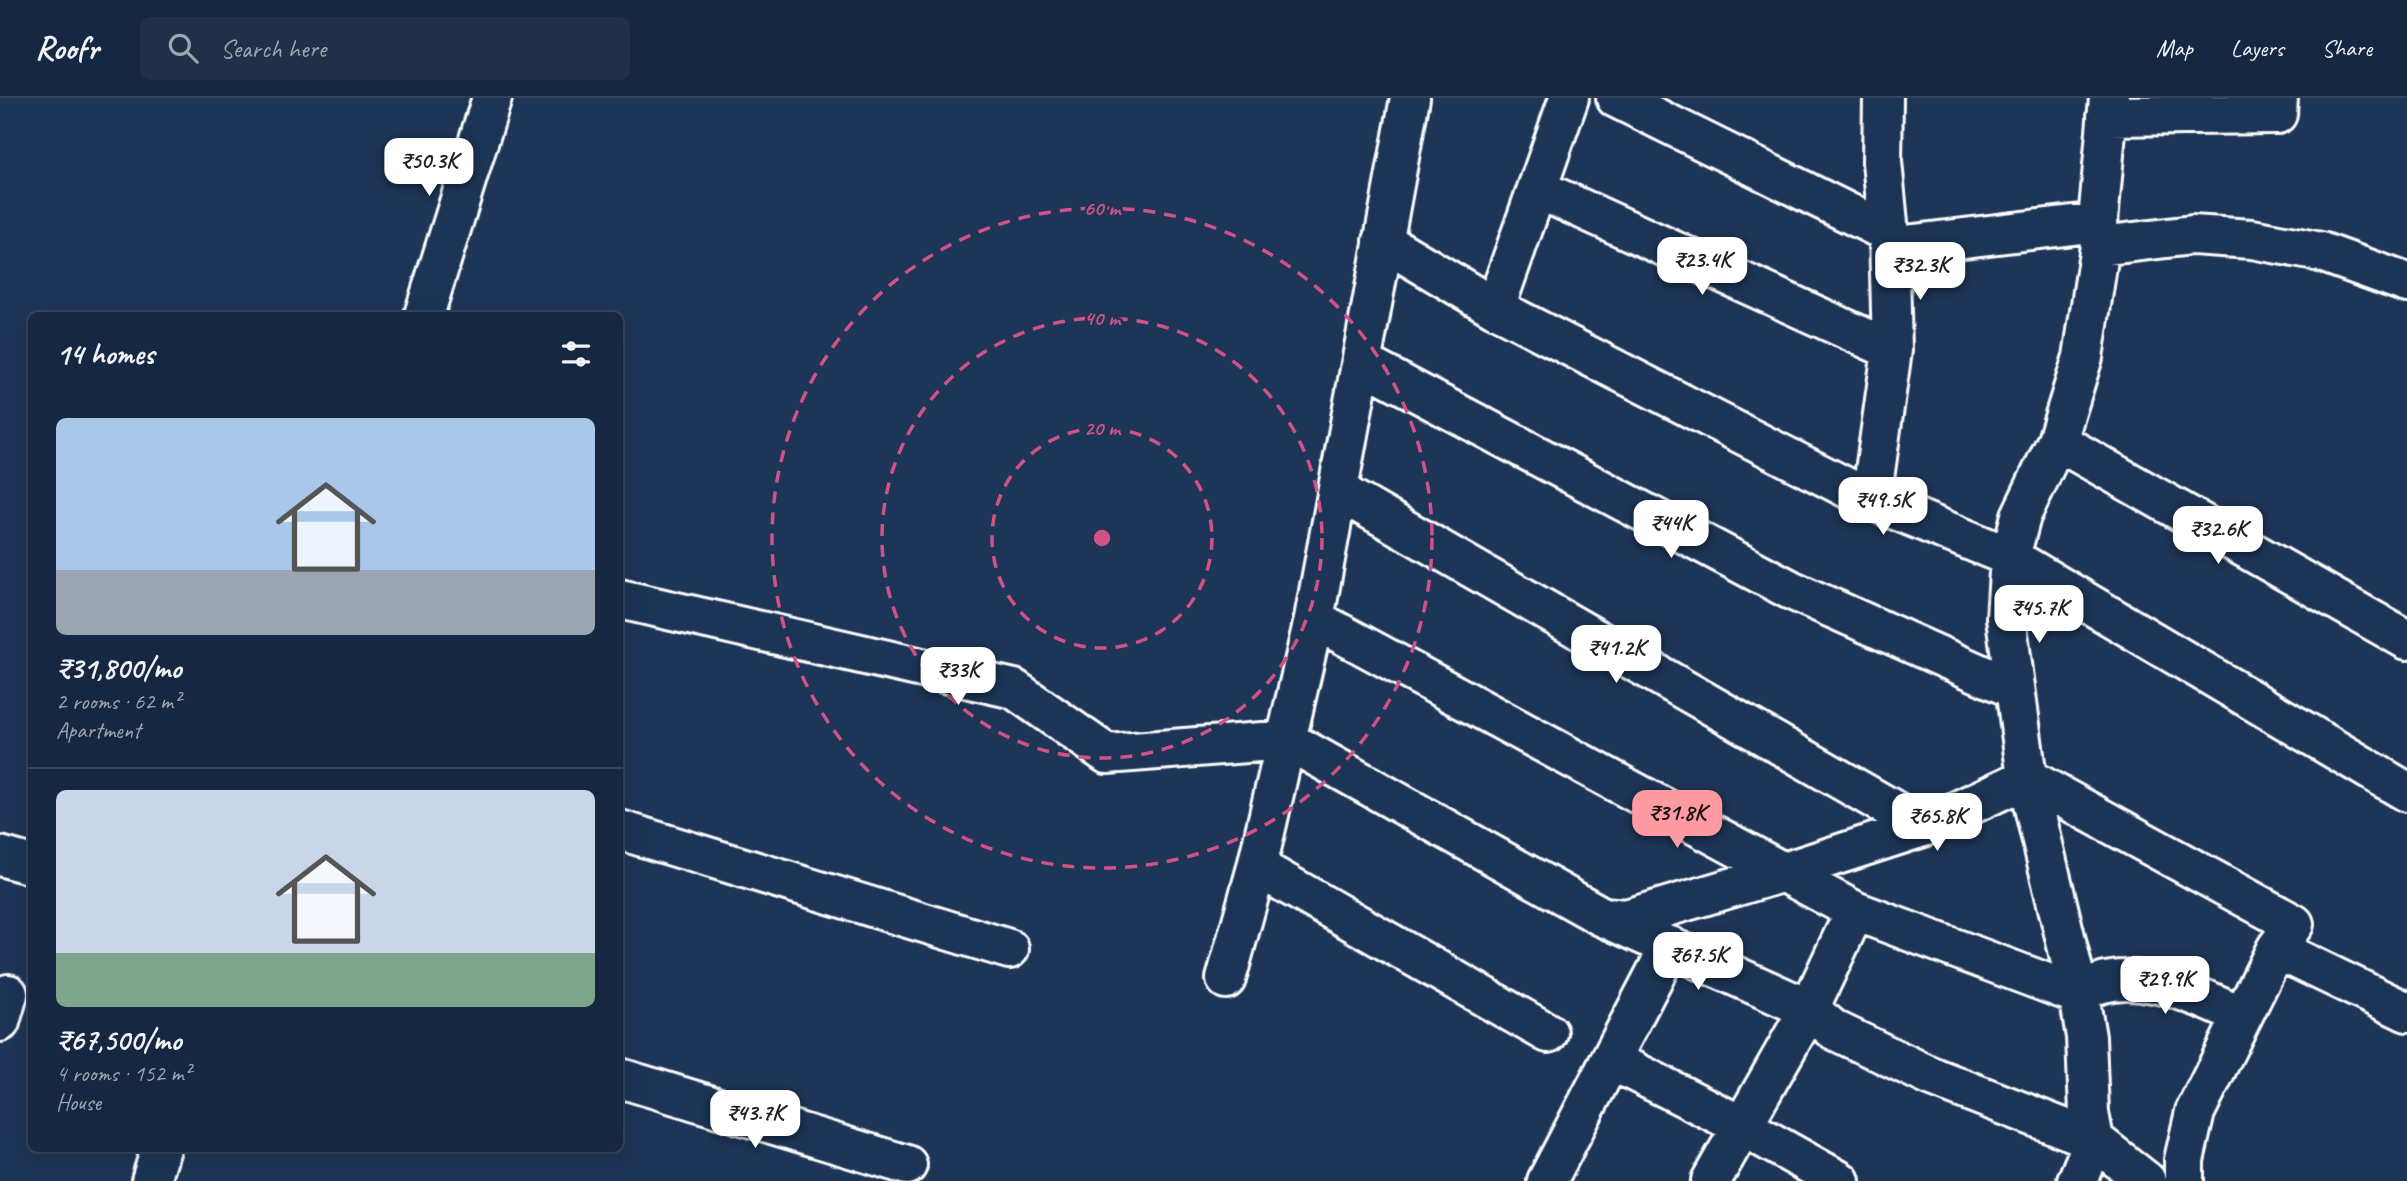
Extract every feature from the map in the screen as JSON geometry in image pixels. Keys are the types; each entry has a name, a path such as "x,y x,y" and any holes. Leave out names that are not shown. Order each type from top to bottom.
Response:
{"street":[{"path":"425,312 492,98"},
{"path":"1226,979 1256,867 1314,619 1410,98"},
{"path":"1495,308 1570,98"},
{"path":"1616,98 1889,240 2192,234 2252,239 2321,252 2407,283"},
{"path":"1871,500 1892,350 1889,240 1882,162 1883,98"},
{"path":"2077,1181 2094,1140 2089,1113 2087,1037 2027,778 2006,618 2010,557 2021,516 2057,441 2083,357 2099,234 2108,107 2277,114 2278,98"},
{"path":"1538,189 1892,350"},
{"path":"1383,241 1495,308 1871,500 2010,557 2407,792"},
{"path":"1362,363 1791,590 2014,689"},
{"path":"2057,441 2407,640"},
{"path":"1338,491 1923,827"},
{"path":"623,600 1014,690 1107,754 1287,740 1601,916 1809,1009 1834,1030 1930,1076 2094,1140 2146,1181"},
{"path":"1314,619 1855,911 2079,995 2104,982 2130,980 2184,990 2242,1016"},
{"path":"1601,916 1626,919 1923,827 2027,778"},
{"path":"2027,778 2294,924 2276,949 2194,1112 2184,1160 2185,1181"},
{"path":"623,831 1009,949"},
{"path":"0,856 28,864"},
{"path":"1256,867 1548,1034"},
{"path":"1711,1181 1809,1009 1855,911"},
{"path":"1547,1181 1670,946"},
{"path":"2276,949 2407,1012"},
{"path":"1611,1060 1742,1126 1840,1181"},
{"path":"623,1079 907,1165"},
{"path":"151,1181 160,1152"}]}
